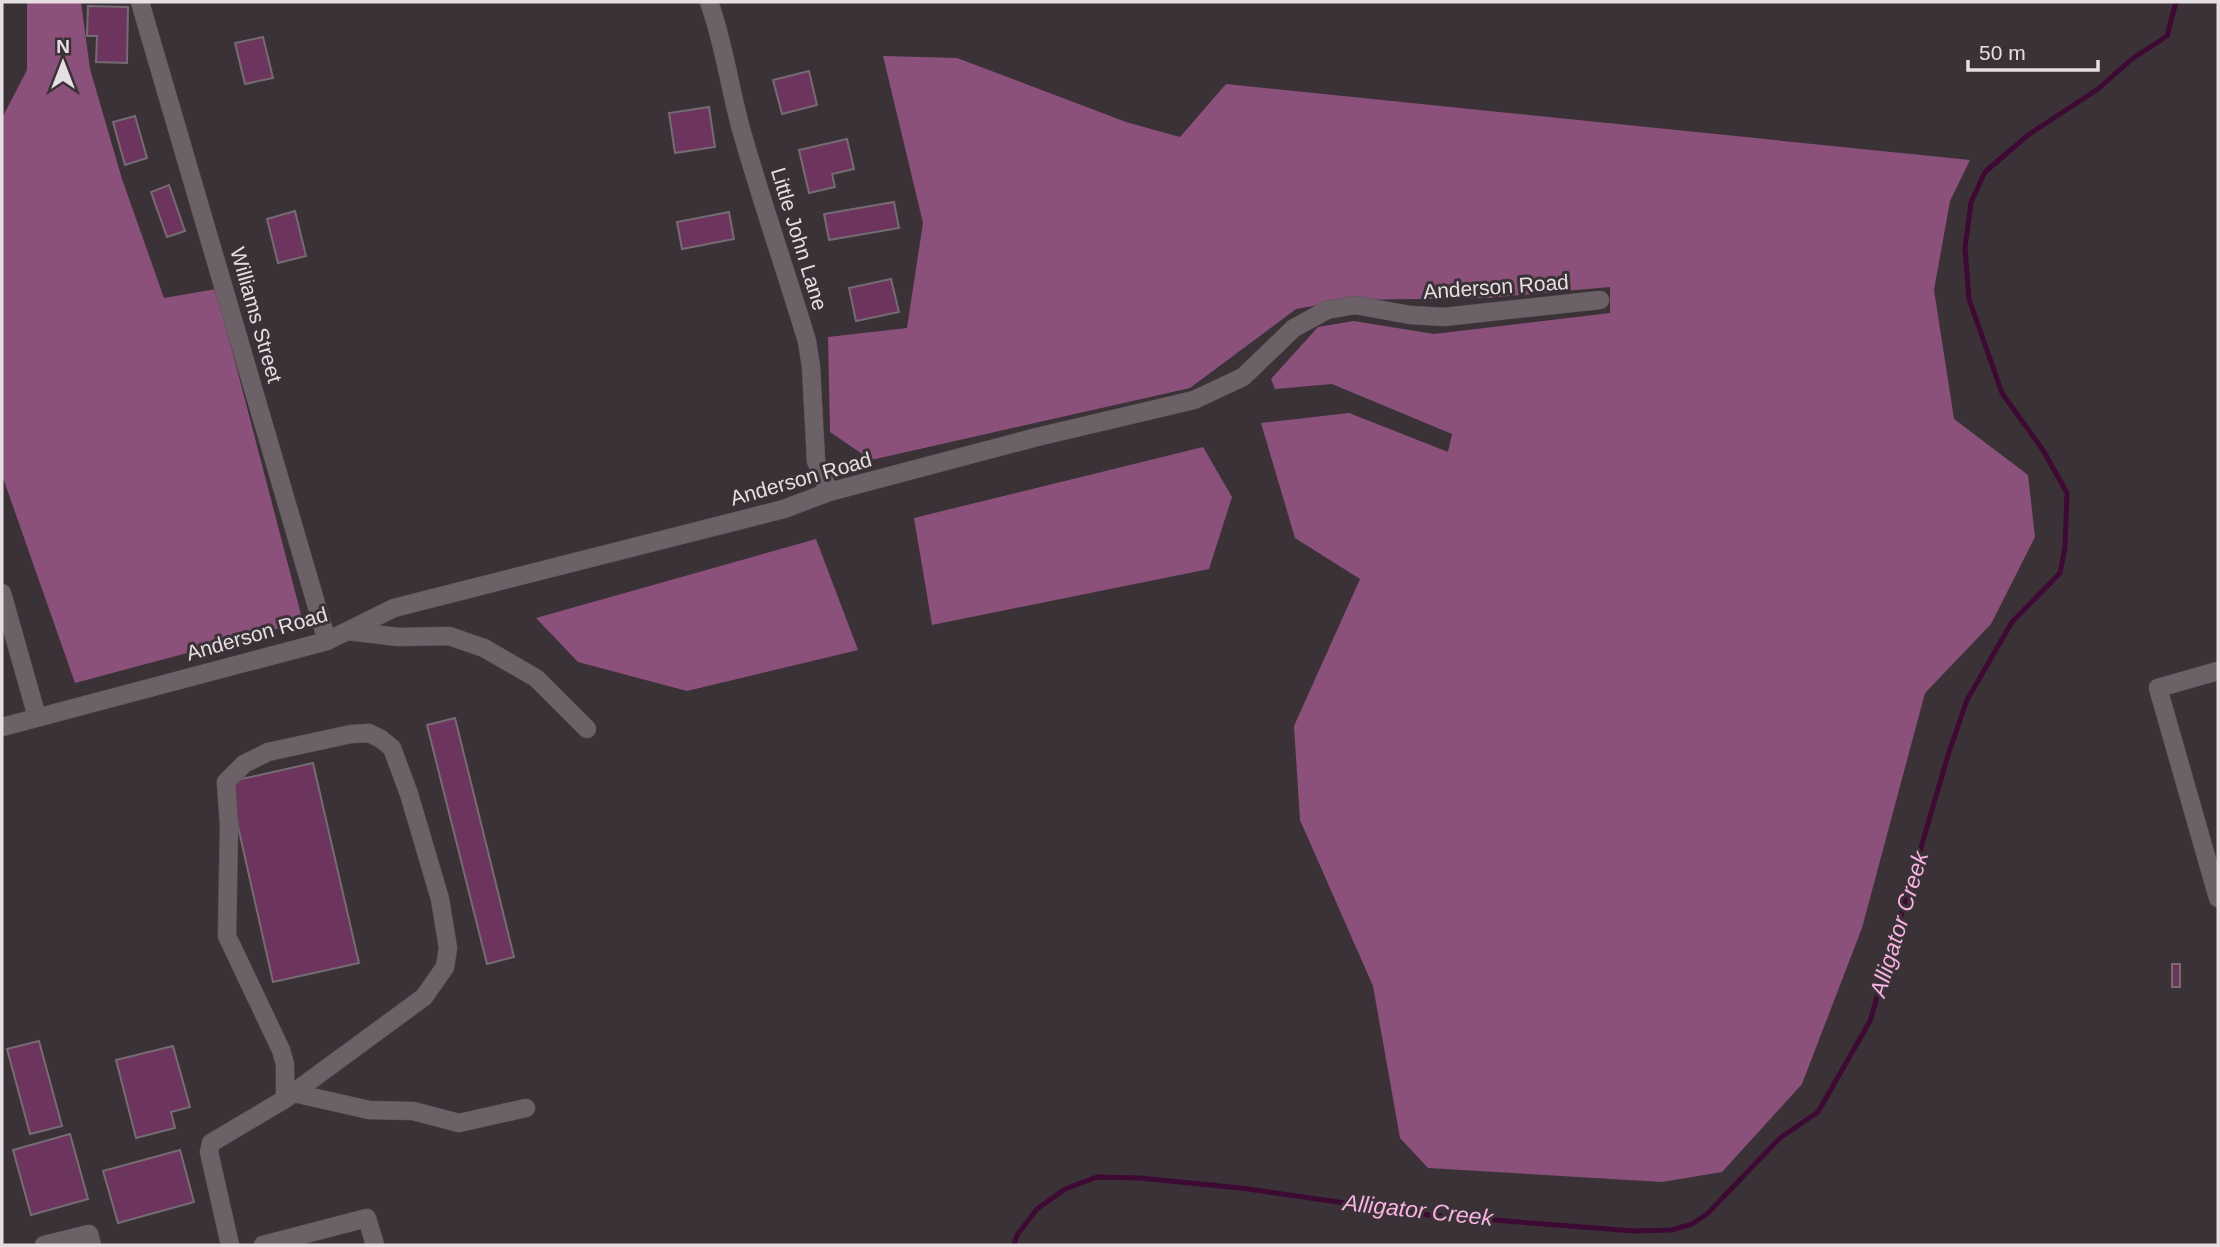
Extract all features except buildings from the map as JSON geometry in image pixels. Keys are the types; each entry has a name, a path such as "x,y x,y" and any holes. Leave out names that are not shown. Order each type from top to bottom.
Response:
{"street":[{"name":"Williams Street","path":"140,2 327,641"},
{"name":"Little John Lane","path":"709,2 720,33 729,86 744,138 807,341 816,461 829,492"},
{"name":"Anderson Road","path":"2,727 327,641 394,608 784,509 829,492 1037,437 1195,400 1243,377 1294,328 1327,310 1355,305 1410,315 1444,317 1600,300"},
{"path":"2,593 8,644 37,717"},
{"path":"348,631 398,637 449,636 484,648 536,678 587,729"},
{"path":"2218,671 2158,688 2218,898"},
{"path":"230,1245 209,1152 211,1143 290,1096 424,997 445,967 447,932 409,794 392,748 369,733 324,738 268,752 244,765 226,782 229,839 226,936 281,1050 290,1096"},
{"path":"290,1096 369,1110 413,1111 459,1123 526,1108"},
{"path":"263,1245 367,1218 375,1245"},
{"path":"44,1245 89,1234 92,1245"}],"shaded area":[{"path":"27,2 81,2 90,69 122,179 164,298 216,289 303,622 75,683 2,475 2,118 27,70"},
{"path":"883,56 957,58 1126,122 1180,137 1226,84 1970,160 1950,201 1934,290 1954,419 2028,475 2035,537 1991,624 1925,693 1862,928 1802,1084 1722,1172 1662,1182 1428,1168 1400,1138 1373,986 1300,820 1294,726 1360,579 1295,538 1261,423 1349,413 1448,452 1452,434 1332,384 1275,389 1271,379 1318,327 1354,321 1434,334 1610,313 1610,287 1486,298 1348,300 1296,309 1190,388 871,460 830,432 828,337 907,328 923,223"},
{"path":"1203,447 1232,497 1209,569 932,625 914,518"},
{"path":"816,539 858,650 687,691 578,662 536,618"}],"waterway":[{"name":"Alligator Creek","path":"1014,1245 1017,1235 1037,1209 1065,1189 1097,1177 1139,1178 1241,1188 1429,1215 1634,1231 1672,1230 1692,1224 1708,1213 1780,1138 1818,1112 1870,1021 1949,752 1967,700 2012,622 2060,573 2065,548 2067,493 2043,450 2002,393 1969,299 1965,248 1971,202 1985,172 2028,135 2098,89 2132,59 2167,36 2176,2"}]}
